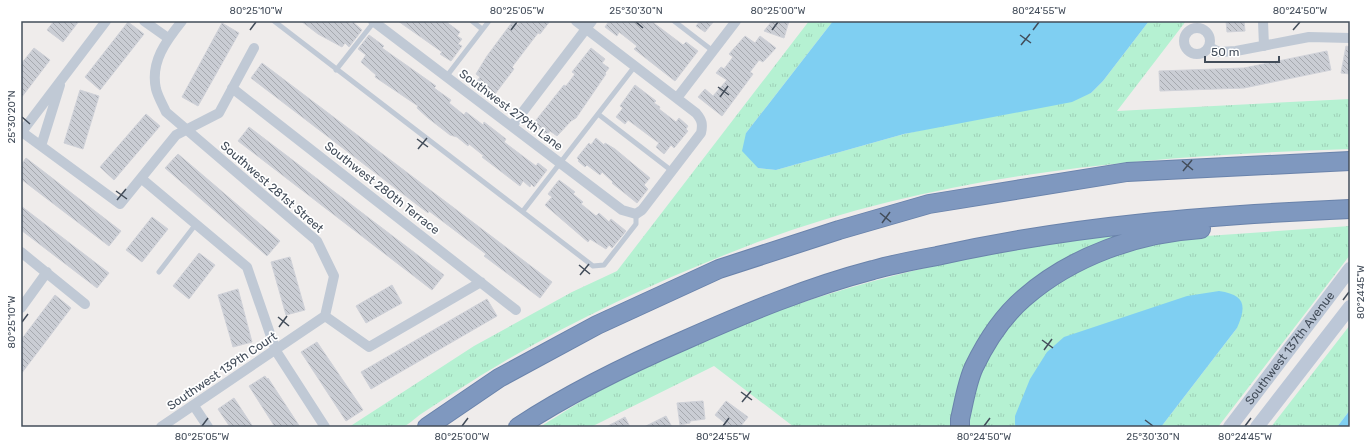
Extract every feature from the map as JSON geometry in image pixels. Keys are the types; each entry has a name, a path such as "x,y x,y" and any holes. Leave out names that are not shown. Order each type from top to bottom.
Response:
{"highway":[{"path":"427,427 499,378 597,325 719,269 839,230 929,204 1127,172 1350,161"},
{"path":"518,427 537,415 640,359 754,309 873,270 963,250 1064,232 1153,221 1347,210"},
{"path":"960,427 960,419 974,368 997,328 1023,299 1047,280 1078,262 1132,240 1195,229 1308,221 1347,210"}],"main road":[{"name":"Southwest 137th Avenue","path":"1230,427 1350,269"},
{"name":"Southwest 137th Avenue","path":"1257,427 1350,307"}],"street":[{"path":"106,21 21,133 120,204 176,135 219,113 254,48"},
{"path":"144,21 168,38"},
{"name":"Southwest 281st Street","path":"182,21 168,38 156,62 156,89 166,112 317,241 334,276 325,316"},
{"name":"Southwest 279th Lane","path":"373,21 622,210 636,214"},
{"path":"576,21 589,25 635,66 696,113 701,118 703,124 701,133 642,210 636,214"},
{"path":"677,98 736,21"},
{"path":"1262,21 1264,46"},
{"path":"512,126 589,25"},
{"path":"1209,47 1219,52 1236,52 1308,37 1350,38"},
{"path":"41,146 62,78"},
{"name":"Southwest 280th Terrace","path":"232,88 516,310"},
{"path":"142,178 247,267 276,351 325,427"},
{"path":"21,252 85,304"},
{"path":"21,308 47,272"},
{"path":"325,316 369,347 481,282"},
{"name":"Southwest 139th Court","path":"161,427 276,351 325,316"},
{"path":"194,406 208,427"}],"lane":[{"path":"274,21 593,266 604,265 636,224 636,214"},
{"path":"336,70 373,21"},
{"path":"472,21 482,29"},
{"path":"446,77 489,21"},
{"path":"674,21 713,51"},
{"path":"523,211 635,66"},
{"path":"598,114 672,171"},
{"path":"159,272 196,224"}],"green space":[{"path":"809,21 833,21 746,133 758,168 776,170 904,134 1091,93 1103,81 1149,21 1186,21 1117,111 1350,99 1350,149 1197,157 1121,163 1046,172 970,184 896,200 822,220 750,245 686,271 591,314 490,370 421,414 405,426 398,428 349,427 474,346 572,292 617,271"},
{"path":"1350,226 1350,255 1218,427 1161,427 1237,328 1015,416 1015,427 967,427 981,368 1000,333 1046,288 1104,258 1144,246 1192,237"},
{"path":"1137,232 1008,304 956,427 794,427 714,366 591,427 540,427 595,393 666,356 774,312 886,278 1001,251 1068,239"},
{"path":"1350,325 1350,410 1337,427 1271,427"}],"water":[{"path":"833,21 1149,21 1103,81 1091,93 1072,102 904,134 776,170 758,168 742,151 746,133"},
{"path":"1219,291 1234,295 1242,302 1242,313 1237,328 1161,427 1015,427 1015,416 1030,379 1047,352 1064,337 1187,296"},
{"path":"1350,410 1350,427 1337,427"}],"building":[{"path":"54,21 79,21 63,42 47,30"},
{"path":"301,21 346,21 351,24 353,22 362,30 349,47 345,43 342,47 318,34"},
{"path":"398,21 445,21 460,32 457,36 462,39 458,44 462,46 451,61 440,54 442,52"},
{"path":"513,21 518,25 520,21 550,21 540,34 538,33 512,67 514,69 495,94 477,81 480,77 476,74 487,56"},
{"path":"609,21 651,21 683,45 686,42 698,51 675,81 634,49 637,46 619,32 617,36 605,27"},
{"path":"700,21 714,21 705,32 696,26"},
{"path":"772,21 789,21 784,38 764,31"},
{"path":"1226,21 1244,21 1245,31 1227,32"},
{"path":"128,22 144,34 100,90 85,77"},
{"path":"222,23 239,33 198,106 182,97"},
{"path":"369,35 384,46 382,48 436,86 434,88 451,100 449,103 464,115 466,112 483,125 484,122 506,139 504,142 536,166 538,163 547,170 534,187 531,184 530,187 523,181 520,186 482,157 484,156 469,144 468,146 457,137 450,135 428,118 417,108 418,106 375,77 376,75 361,62 366,55 358,49"},
{"path":"745,36 755,43 760,36 776,48 763,62 759,60 750,72 753,74 722,116 698,97 705,89 713,96 727,80 716,73 721,67 724,69 733,57 729,54"},
{"path":"1346,46 1350,47 1350,74 1341,73"},
{"path":"34,48 50,60 21,98 21,64"},
{"path":"591,48 605,59 602,63 609,68 605,73 606,74 576,118 571,121 557,136 550,131 547,135 533,124 564,85 566,86 575,74 572,72"},
{"path":"1327,51 1331,70 1244,88 1160,91 1159,71 1244,68"},
{"path":"262,63 552,282 540,298 484,256 486,254 429,211 428,213 251,78"},
{"path":"635,85 656,101 654,103 660,107 659,109 676,122 679,118 688,126 686,129 688,131 674,148 671,145 664,154 656,147 659,143 628,120 625,124 616,117 623,108 620,106"},
{"path":"80,90 99,96 83,149 64,143"},
{"path":"146,114 160,126 114,180 100,167"},
{"path":"249,127 444,275 432,290 238,141"},
{"path":"596,138 604,145 605,143 615,149 650,178 644,185 648,189 637,203 612,183 613,182 602,172 600,175 587,165 585,167 578,161 579,160 577,158 589,143 591,145"},
{"path":"178,154 280,241 267,256 165,168"},
{"path":"26,158 121,231 109,246 21,179 21,165"},
{"path":"559,180 575,192 573,194 583,202 581,204 596,216 599,213 609,222 611,219 626,231 612,248 609,245 606,249 590,239 588,242 545,205 552,197 548,194"},
{"path":"21,206 109,273 97,288 21,230"},
{"path":"152,217 168,229 142,262 126,250"},
{"path":"199,253 215,265 189,299 173,286"},
{"path":"290,257 305,310 286,315 271,262"},
{"path":"392,285 402,303 366,323 356,306"},
{"path":"238,289 252,342 233,347 218,295"},
{"path":"55,295 71,308 21,374 21,340"},
{"path":"487,299 497,316 371,389 361,372"},
{"path":"317,342 363,410 346,421 301,352"},
{"path":"265,376 267,379 268,378 300,427 275,427 249,386"},
{"path":"234,398 253,427 230,427 218,409"},
{"path":"703,401 705,419 690,421 690,423 680,425 677,403"},
{"path":"726,401 748,417 740,427 722,427 725,423 715,415"},
{"path":"666,416 672,427 644,427"},
{"path":"625,417 630,427 606,427"}]}
